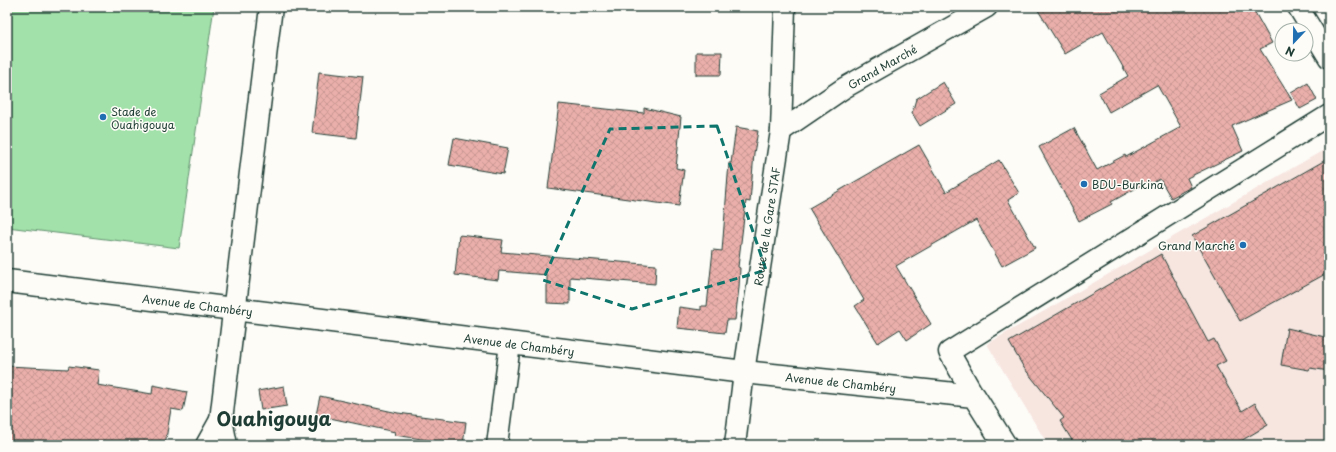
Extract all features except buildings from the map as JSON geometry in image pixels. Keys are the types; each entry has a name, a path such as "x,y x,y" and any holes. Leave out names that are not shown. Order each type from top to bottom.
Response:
{"street":[{"path":"226,445 221,420 271,7"},
{"name":"Route de la Gare STAF","path":"735,445 744,372 781,131 785,7"},
{"name":"Grand Marché","path":"781,131 844,88 987,7"},
{"path":"1298,7 1329,58"},
{"path":"1000,442 949,352 1329,115"},
{"name":"Avenue de Chambéry","path":"7,281 744,372 974,396"},
{"path":"497,445 510,344"},
{"path":"207,445 221,420"}],"highlighted area":[{"path":"717,126 766,270 632,309 543,280 610,129"}],"shaded area":[{"name":"Grand Marché","path":"1329,147 1329,445 1048,445 987,344"}],"green space":[{"name":"Stade de Ouahigouya","path":"7,7 214,7 179,248 7,227"}],"place":[{"name":"Stade de Ouahigouya","path":"103,117"},
{"name":"BDU-Burkina","path":"1084,184"},
{"name":"Grand Marché","path":"1243,245"}],"district":[{"name":"Ouahigouya","path":"274,418"}]}
